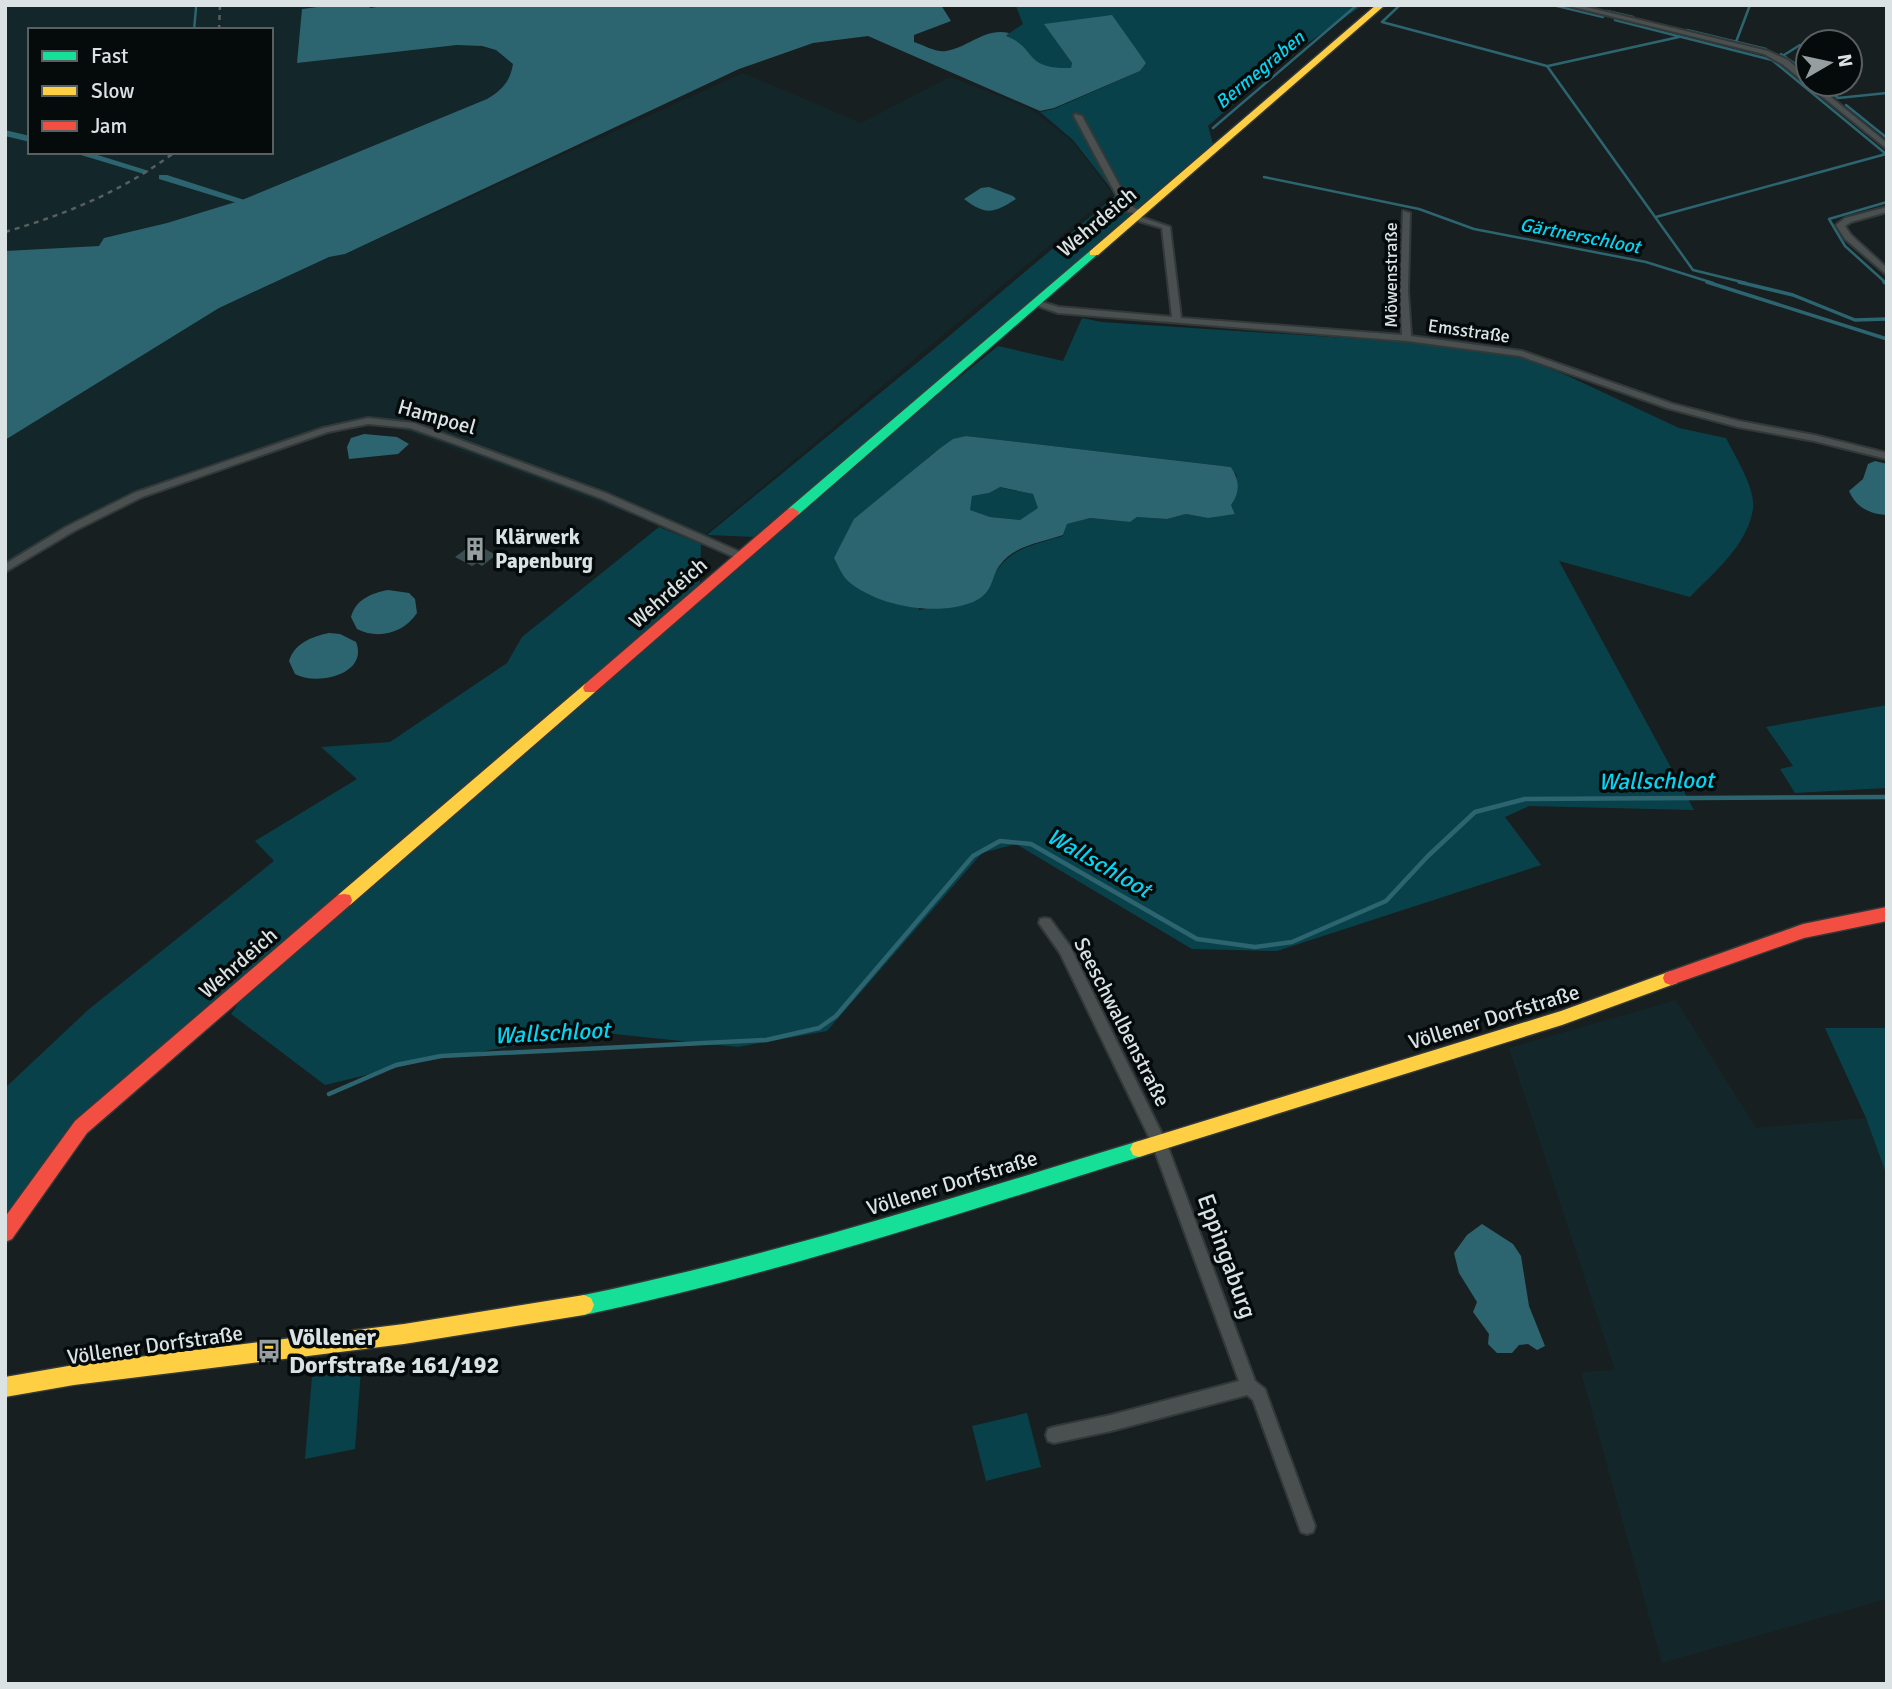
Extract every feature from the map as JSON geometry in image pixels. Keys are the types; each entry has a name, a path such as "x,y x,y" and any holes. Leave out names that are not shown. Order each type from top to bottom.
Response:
{"street":[{"name":"Wehrdeich","path":"5,1233 81,1127 1381,5"},
{"path":"1568,5 1766,52 1794,70"},
{"path":"1827,98 1887,147"},
{"path":"1078,116 1131,210 1166,227 1177,321"},
{"path":"1887,209 1840,225 1848,237 1887,273"},
{"name":"Möwenstraße","path":"1406,213 1404,290 1407,338"},
{"name":"Emsstraße","path":"1034,303 1058,310 1407,338 1522,354 1671,406 1738,424 1814,438 1887,456"},
{"name":"Hampoel","path":"5,569 70,529 138,495 326,430 368,421 411,425 604,496 743,556"},
{"name":"Völlener Dorfstraße","path":"5,1387 421,1332 624,1298 756,1264 1583,1012 1784,936 1842,921 1887,914"},
{"name":"Seeschwalbenstraße","path":"1045,923 1065,950 1159,1142"},
{"name":"Eppingaburg","path":"1159,1142 1249,1386 1259,1395 1307,1526"},
{"path":"1054,1435 1111,1423 1249,1386"}],"shaded area":[{"path":"5,5 333,5 302,9 298,63 426,47 472,45 496,50 513,64 511,76 502,90 487,99 242,200 167,223 104,238 100,246 5,251"},
{"path":"333,5 369,5 370,8 390,5 941,5 951,21 914,35 914,42 934,50 946,51 992,33 1009,33 1006,36 1023,46 1037,61 1045,65 1071,68 1072,63 1044,24 1112,15 1146,63 1140,71 1054,108 1040,111 868,36 813,43 739,69 345,254 329,257 219,308 5,440 5,251 99,246 104,238 167,223 242,200 487,99 501,89 510,76 513,64 496,50 482,46 457,45 297,63 302,9"},
{"path":"1363,5 1283,60 1208,126 1213,144 757,537 707,535 1116,195 1073,140 1040,112 1054,109 1140,71 1146,62 1045,24 1072,63 1071,68 1040,65 1031,59 1016,41 1005,36 1023,24 1016,6"},
{"path":"743,73 861,123 950,77 1031,109 1072,141 1112,193 699,540 398,428 331,425 124,496 5,566 5,440 219,308 329,257 345,254"},
{"path":"989,187 1016,199 990,211 978,208 964,199 981,188"},
{"path":"1082,318 1101,322 1407,342 1521,357 1679,428 1726,438 1748,482 1753,509 1750,522 1737,547 1690,597 1559,561 1694,810 1529,806 1505,817 1541,865 1277,951 1192,949 1016,844 982,853 827,1031 738,1047 596,1032 420,1062 325,1085 231,1014 246,993 908,419 998,346 1063,361","holes":["966,436 1231,467 1237,476 1231,505 1235,513 1208,518 1186,514 1167,519 1137,517 1130,522 1089,518 1067,524 1063,536 1011,555 996,571 978,599 919,610 907,477 934,453 957,439"]},
{"path":"364,434 397,437 409,444 398,454 349,459 347,447 351,438"},
{"path":"966,436 1231,467 1238,486 1231,505 1235,514 1208,518 1186,514 1167,519 1137,517 1130,522 1090,518 1067,524 1063,535 1012,553 997,569 987,592 977,600 962,605 928,609 910,607 861,590 846,579 834,558 854,519 953,439","holes":["1000,487 1033,494 1038,508 1020,520 990,517 970,510 972,496 989,493"]},
{"path":"1875,461 1887,464 1887,515 1864,509 1849,491 1863,479 1868,464"},
{"path":"999,487 1033,494 1039,508 1020,520 990,517 969,510 972,496 989,493"},
{"path":"659,527 701,544 700,585 77,1125 5,1220 5,1088 88,1010 274,861 255,841 357,779 321,747 390,742 507,663 522,637"},
{"path":"388,590 409,593 415,599 417,613 412,620 390,633 373,634 357,629 351,617 353,611 361,601 371,595"},
{"path":"329,633 340,634 356,642 358,653 355,663 348,670 327,678 315,679 295,674 289,661 295,650 310,639"},
{"path":"1887,705 1887,788 1795,793 1780,769 1793,766 1766,727"},
{"path":"1676,1000 1756,1128 1866,1118 1887,1176 1887,1599 1662,1663 1581,1372 1615,1370 1509,1048"},
{"path":"1825,1028 1887,1028 1887,1176 1866,1118"},
{"path":"1482,1224 1513,1244 1521,1256 1529,1306 1545,1346 1537,1350 1528,1344 1519,1345 1512,1353 1497,1353 1488,1344 1489,1334 1473,1312 1477,1302 1459,1273 1454,1253 1467,1235"},
{"path":"361,1370 355,1449 305,1459 312,1377"},
{"path":"1027,1413 1041,1467 986,1481 972,1426"}],"building":[{"name":"Klärwerk Papenburg","path":"474,543 496,555 482,566 477,563 472,566 455,557"}],"waterway":[{"name":"Bermegraben","path":"1213,128 1357,5"},
{"path":"1400,5 1382,22 1547,66 1693,270 1746,283"},
{"path":"1553,5 1603,17"},
{"path":"1736,42 1750,5"},
{"path":"194,28 196,8"},
{"path":"1607,11 1633,17"},
{"path":"1615,20 1772,60 1886,154 1656,217"},
{"path":"1687,30 1736,42"},
{"path":"1548,66 1679,37"},
{"path":"1736,42 1766,49"},
{"path":"1784,55 1794,49"},
{"path":"1781,54 1794,63"},
{"path":"1864,95 1887,93"},
{"path":"1846,105 1887,138"},
{"path":"5,133 28,139"},
{"path":"83,154 144,171"},
{"path":"163,177 261,207"},
{"name":"Gärtnerschloot","path":"1264,177 1419,209 1474,229 1646,262 1713,283"},
{"path":"1886,283 1845,246 1829,219 1887,202"},
{"name":"Gärtnerschloot","path":"1707,282 1887,339"},
{"path":"1739,282 1793,295 1855,320 1887,319"},
{"name":"Wallschloot","path":"329,1094 396,1065 441,1056 766,1040 819,1028 836,1016 973,856 1000,841 1031,844 1197,939 1255,947 1292,942 1386,901 1428,856 1475,812 1525,799 1887,797"}],"railway":[{"path":"219,28 220,5"},
{"path":"5,232 94,200 172,154"}],"traffic: fast":[{"path":"793,512 1094,253"},
{"path":"584,1305 794,1255 1139,1149"}],"traffic: slow":[{"path":"1094,253 1381,5"},
{"path":"344,900 590,688"},
{"path":"1139,1149 1562,1018 1671,978"},
{"path":"5,1387 74,1375 404,1334 584,1305"}],"traffic: jam":[{"path":"590,688 793,512"},
{"path":"5,1233 81,1127 344,900"},
{"path":"1671,978 1803,931 1887,914"}],"place":[{"name":"Klärwerk Papenburg","path":"475,549"},
{"name":"Völlener Dorfstraße 161/192","path":"269,1351"}]}
